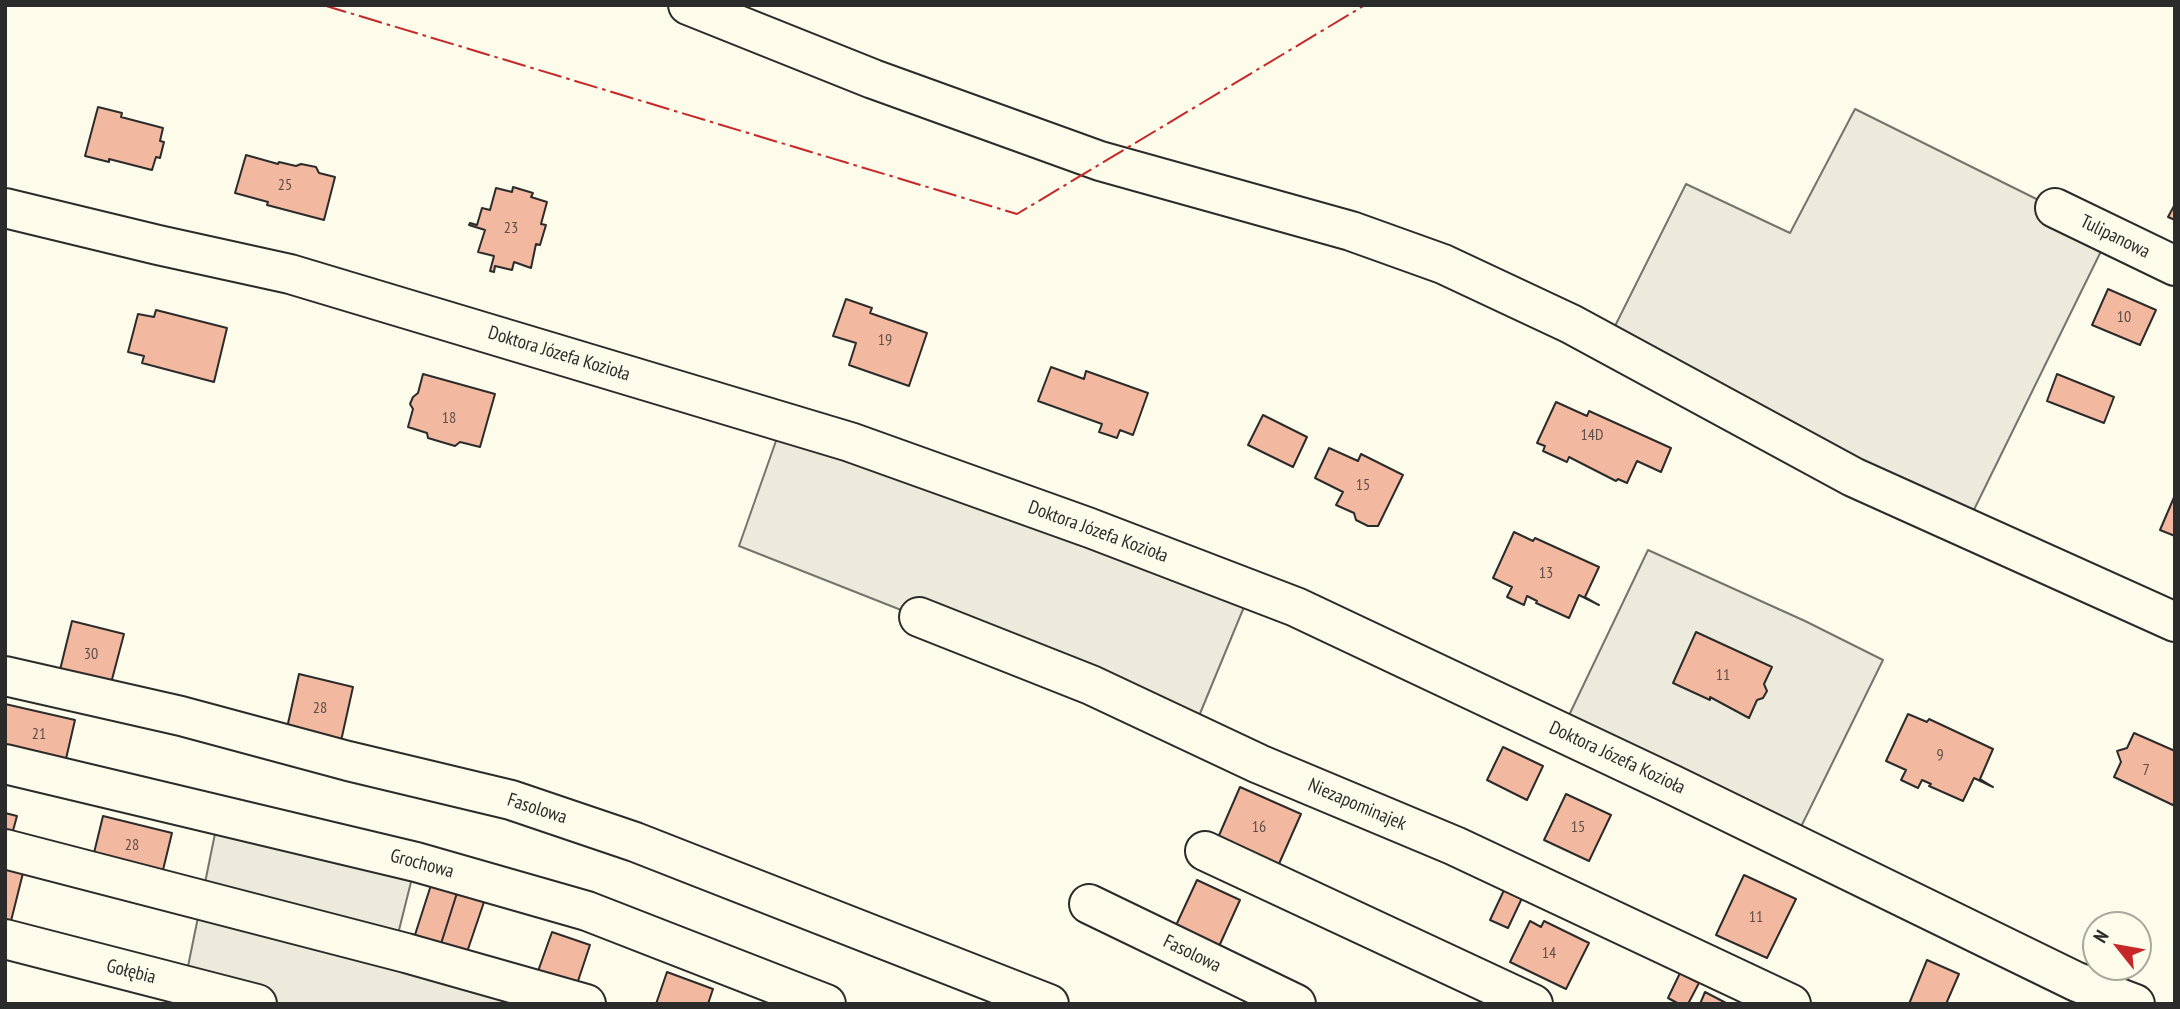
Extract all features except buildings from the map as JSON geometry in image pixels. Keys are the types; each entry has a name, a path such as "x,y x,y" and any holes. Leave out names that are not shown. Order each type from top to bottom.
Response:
{"street":[{"path":"688,5 873,79 1100,161 1351,231 1443,264 1571,324 1853,477 2175,622"},
{"name":"Doktora Józefa Kozioła","path":"5,208 303,278 850,442 1090,528 1296,607 1671,784 2077,982 2135,1004"},
{"name":"Tulipanowa","path":"2055,208 2175,266"},
{"name":"Niezapominajek","path":"919,617 1091,685 1259,764 1455,846 1791,1004"},
{"name":"Fasolowa","path":"5,676 181,716 348,761 511,800 635,842 1049,1004"},
{"name":"Grochowa","path":"5,764 416,862 587,911 827,1004"},
{"path":"5,849 394,950 586,1004"},
{"path":"1205,850 1533,1004"},
{"name":"Fasolowa","path":"1089,904 1296,1004"},
{"name":"Gołębia","path":"5,939 257,1004"}],"shaded area":[{"path":"1855,109 2109,235 1965,528 1606,344 1686,184 1790,233"},
{"path":"783,421 1251,590 1192,733 1091,685 739,546"},
{"path":"1648,550 1805,621 1883,660 1793,843 1561,732"},
{"path":"219,814 416,862 394,950 586,1004 257,1004 184,986"}],"power":[{"path":"323,5 1017,214 1365,5"}]}
